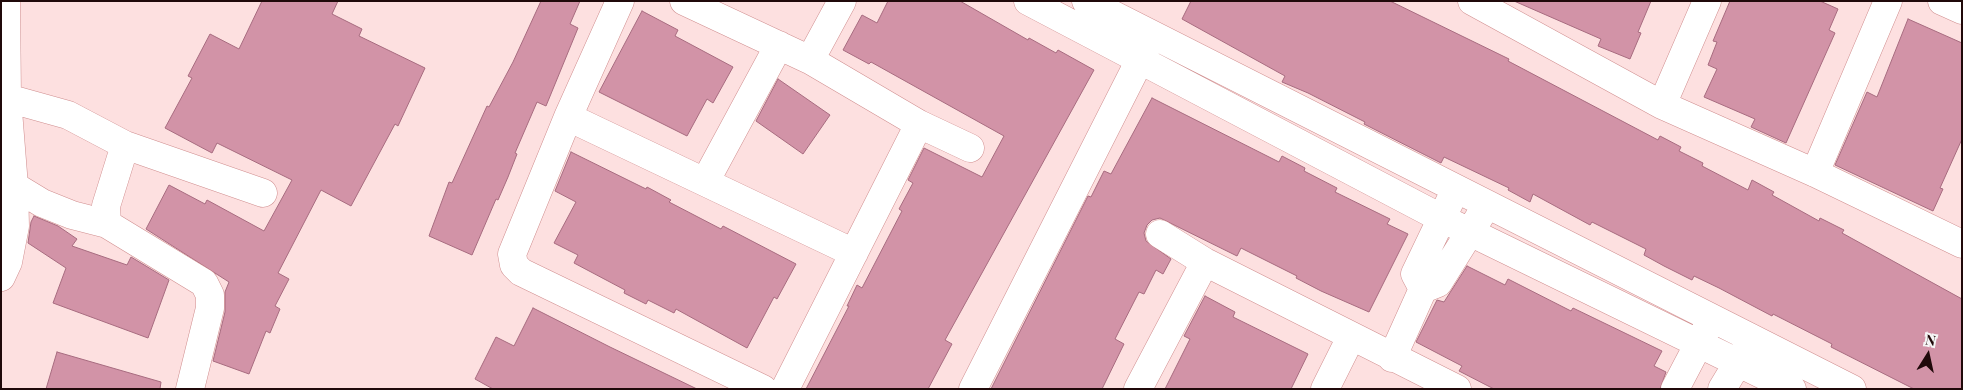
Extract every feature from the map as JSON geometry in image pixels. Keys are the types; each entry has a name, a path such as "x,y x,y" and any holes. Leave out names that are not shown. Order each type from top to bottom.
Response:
{"street":[{"path":"1,277 8,262 15,226 8,183 6,1"},
{"path":"620,1 568,117 512,254 514,265 521,272 763,389"},
{"path":"684,1 810,60 919,124 970,148"},
{"path":"810,60 842,1"},
{"path":"1028,1 1142,59 1442,218 1792,389"},
{"path":"1086,1 1852,389"},
{"path":"1472,1 1516,12 1662,105 1815,173 1962,244"},
{"path":"1662,105 1707,1"},
{"path":"1815,173 1888,1"},
{"path":"1942,1 1962,10"},
{"path":"973,389 1142,59 1152,34"},
{"path":"705,182 779,45"},
{"path":"7,98 68,115 125,145 263,193"},
{"path":"568,117 854,253"},
{"path":"785,389 919,124"},
{"path":"107,224 106,206 125,145"},
{"path":"8,183 42,203 72,215 107,224 204,283 210,295 210,308 190,389"},
{"path":"1423,289 1415,274 1456,190"},
{"path":"1392,358 1423,289 1438,283 1472,231 1486,205"},
{"path":"1160,234 1205,262 1392,358 1457,389"},
{"path":"1138,389 1205,262"},
{"path":"1675,389 1713,318"},
{"path":"1325,389 1351,337"},
{"path":"1722,389 1752,338"}],"building":[{"path":"262,1 338,1 332,14 362,29 359,36 425,68 398,126 395,124 351,206 321,190 278,273 289,279 275,306 280,309 270,333 266,331 249,374 213,361 225,312 225,292 229,282 146,229 169,185 205,204 207,200 264,231 292,180 217,143 212,153 165,128 192,78 188,76 210,34 239,49"},
{"path":"541,1 580,1 570,24 578,28 546,106 537,102 515,153 517,154 508,177 498,200 496,199 472,255 429,236 449,182 452,183 487,106 489,107 513,62"},
{"path":"888,1 960,1 1028,40 1029,38 1056,53 1058,50 1094,70 945,340 952,344 928,389 806,389 849,306 847,306 857,285 862,288 902,211 899,209 913,183 908,180 924,148 982,177 1004,136 871,62 869,64 843,50 862,15 877,23"},
{"path":"1191,1 1390,1 1509,59 1508,61 1658,140 1660,136 1681,147 1679,151 1703,163 1702,166 1748,190 1752,180 1774,192 1772,195 1819,221 1820,218 1844,230 1842,233 1962,299 1962,389 1914,389 1831,347 1832,344 1773,314 1772,316 1694,276 1692,280 1664,266 1644,255 1646,249 1592,222 1590,225 1533,194 1530,202 1508,190 1509,188 1444,157 1441,163 1364,124 1365,122 1282,82 1285,76 1182,19"},
{"path":"1514,1 1651,1 1638,32 1641,33 1630,59 1598,46 1601,39"},
{"path":"1730,1 1820,1 1838,9 1829,30 1835,33 1786,143 1751,127 1755,119 1704,97 1717,69 1708,65 1717,42 1713,41"},
{"path":"642,11 678,30 675,36 733,67 713,103 707,99 687,136 599,92"},
{"path":"1908,19 1962,43 1962,139 1940,188 1943,189 1933,211 1835,165 1867,92 1877,97"},
{"path":"778,79 830,115 803,154 756,121"},
{"path":"1152,98 1279,162 1282,156 1305,168 1304,171 1337,188 1335,192 1390,219 1387,224 1408,234 1369,312 1321,291 1296,278 1297,276 1241,248 1237,256 1160,218 1152,220 1147,225 1144,233 1146,241 1171,259 1163,274 1156,270 1144,294 1139,292 1115,339 1124,344 1102,389 991,389 1088,196 1091,197 1104,171 1111,174"},
{"path":"571,152 646,189 647,187 671,200 669,202 721,229 723,226 796,264 777,299 774,297 747,348 676,309 674,313 648,300 646,304 624,293 625,290 574,263 578,255 554,243 576,202 555,191"},
{"path":"34,216 58,226 77,239 72,246 127,265 131,257 169,280 148,338 53,303 66,268 28,243 31,222"},
{"path":"1467,266 1505,285 1508,279 1571,311 1573,308 1662,351 1654,366 1666,372 1660,389 1494,389 1459,371 1462,366 1416,342 1437,300 1444,302"},
{"path":"1205,296 1235,312 1233,317 1308,354 1291,389 1165,389 1190,339 1184,336"},
{"path":"533,308 697,389 493,389 475,379 496,337 514,346"},
{"path":"57,352 161,382 160,389 46,389"}]}
